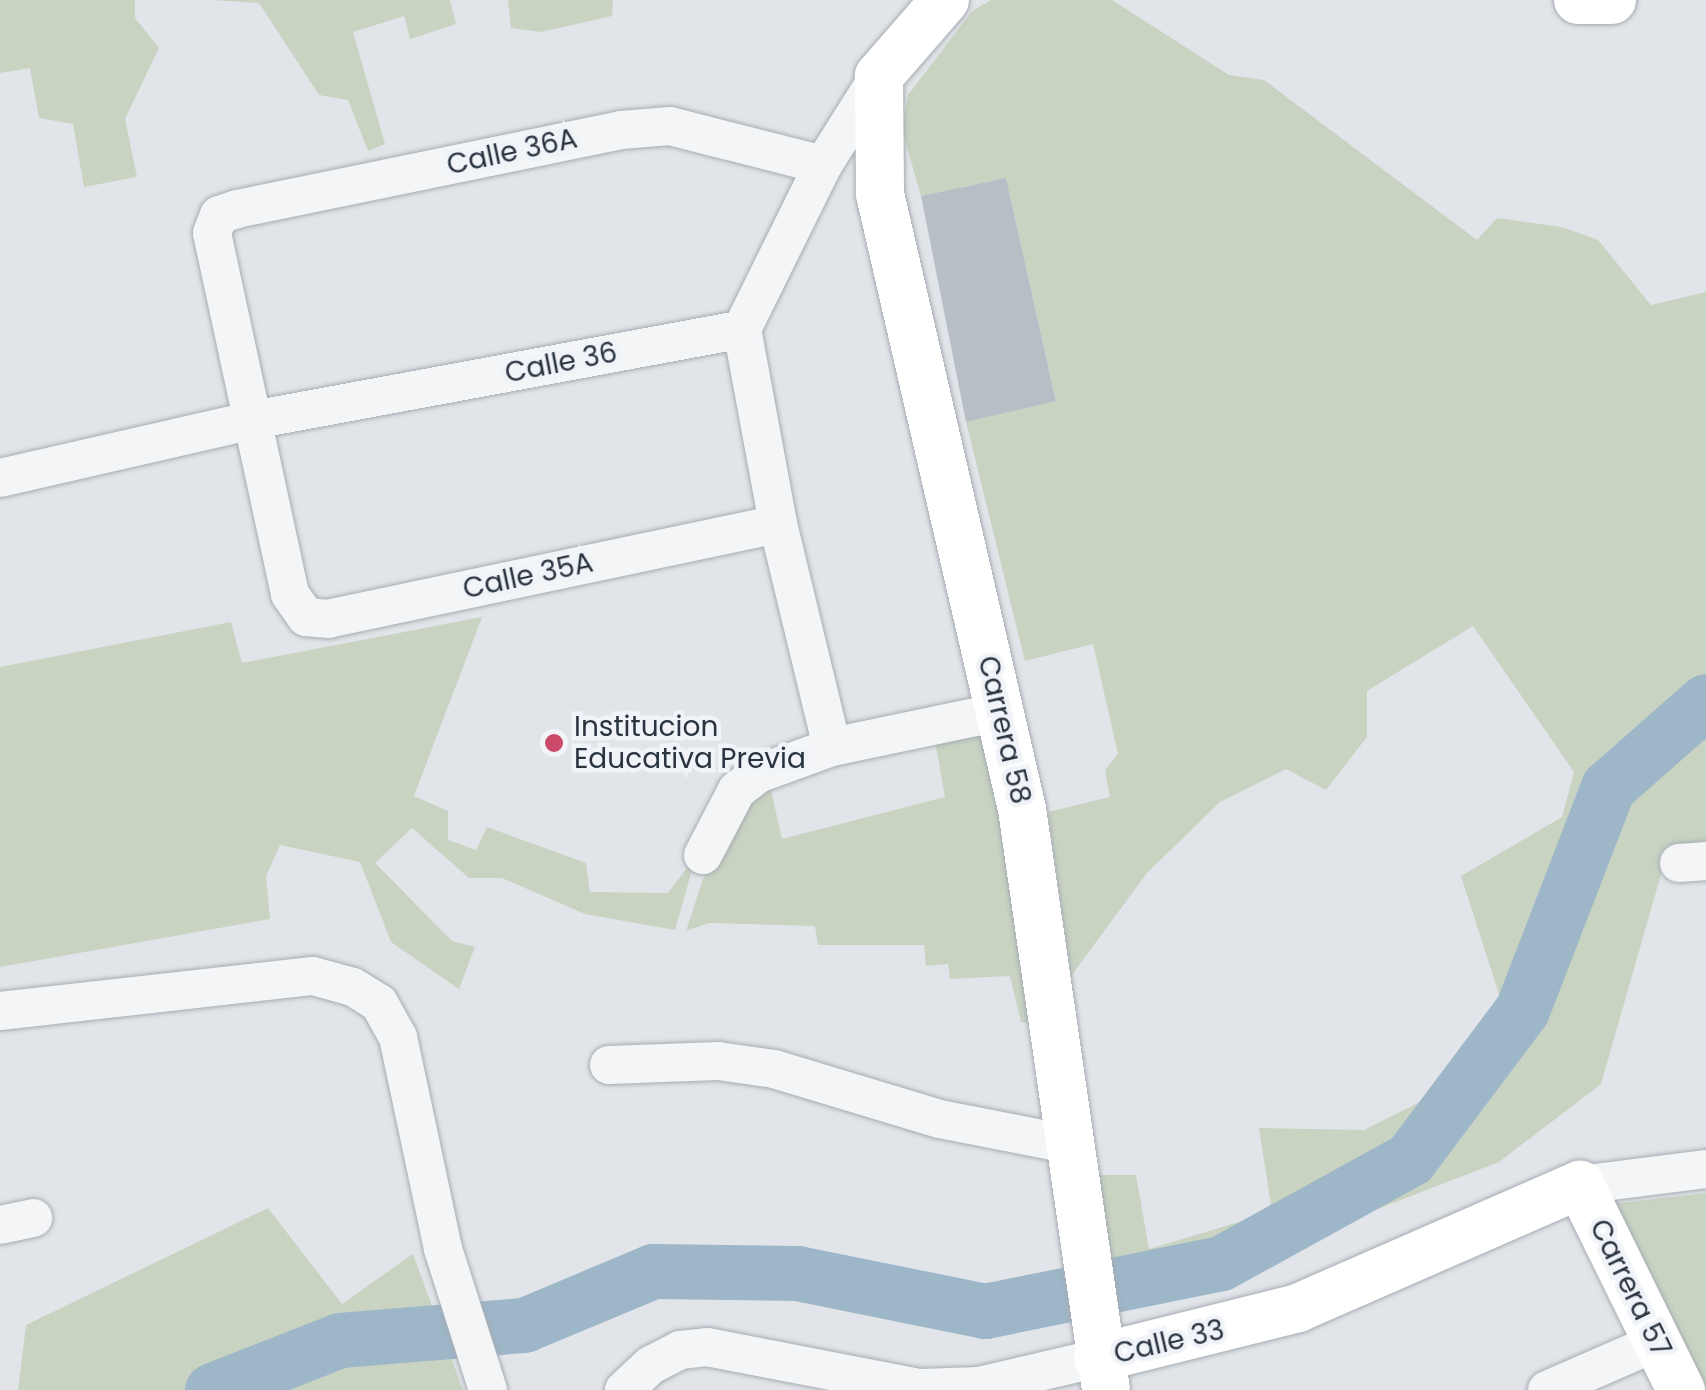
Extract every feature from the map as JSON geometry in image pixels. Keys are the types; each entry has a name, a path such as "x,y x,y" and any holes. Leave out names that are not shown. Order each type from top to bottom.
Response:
{"main road":[{"path":"879,76 945,0"},
{"path":"1578,0 1612,0"},
{"name":"Carrera 58","path":"879,76 880,194 1022,809 1089,1305 1102,1374"},
{"name":"Carrera 57","path":"1580,1185 1681,1390"},
{"name":"Calle 33","path":"1102,1374 1298,1308 1580,1185"}],"street":[{"path":"832,747 778,524 742,329 823,165 879,76"},
{"name":"Calle 36A","path":"253,420 212,233 219,215 621,130 670,126 823,165"},
{"name":"Calle 36","path":"0,478 253,420 742,329"},
{"name":"Calle 35A","path":"253,420 290,594 306,617 329,619 778,524"},
{"path":"703,854 737,790 758,774 832,747 1000,712"},
{"path":"0,1011 230,981 313,976 354,987 380,1003 398,1038 443,1249 488,1390"},
{"path":"608,1066 718,1061 774,1068 940,1119 1068,1144"},
{"name":"Calle 33","path":"1580,1185 1706,1169"},
{"path":"1547,1390 1657,1342"},
{"name":"Calle 33","path":"624,1390 651,1365 680,1350 706,1348 920,1388 1102,1374"}],"green space":[{"path":"0,0 135,0 135,18 159,48 125,119 137,177 84,187 73,124 39,118 30,68 0,73"},
{"path":"212,0 450,0 456,24 410,39 404,16 353,32 385,144 368,151 348,100 319,95 259,3"},
{"path":"508,0 613,0 612,16 541,32 511,28"},
{"path":"991,0 1112,0 1229,75 1264,80 1477,240 1497,218 1562,227 1598,240 1651,305 1706,292 1706,847 1668,850 1601,1084 1499,1162 1116,1310 1096,1175 1136,1175 1149,1249 1272,1212 1259,1128 1364,1130 1454,1085 1505,1013 1461,876 1562,817 1574,772 1473,626 1367,691 1367,737 1326,790 1286,769 1220,802 1147,873 1071,976 1048,812 1110,797 1105,770 1118,754 1093,644 1025,661 966,422 1056,400 1006,178 921,196 902,130 908,95 972,11"},
{"path":"482,617 414,796 448,811 448,840 476,850 487,827 586,863 590,892 668,893 696,856 675,930 585,914 502,878 469,878 412,828 375,863 452,941 475,947 459,989 391,942 360,862 280,845 266,876 270,919 0,967 0,667 231,622 242,663"},
{"path":"978,727 993,736 1031,1024 1021,1022 1010,976 950,979 948,964 926,966 924,945 818,945 815,926 709,923 686,931 715,843 768,777 782,839 945,797 934,736"},
{"path":"1706,1193 1706,1390 1612,1204"},
{"path":"268,1208 342,1304 413,1254 463,1390 18,1390 26,1325"}],"building":[{"path":"1006,178 1056,401 966,422 921,196"}],"waterway":[{"path":"212,1390 340,1340 524,1325 653,1271 797,1273 985,1311 1221,1263 1410,1159 1522,1010 1608,787 1706,701"}],"place":[{"name":"Institucion Educativa Previa","path":"554,743"}]}
